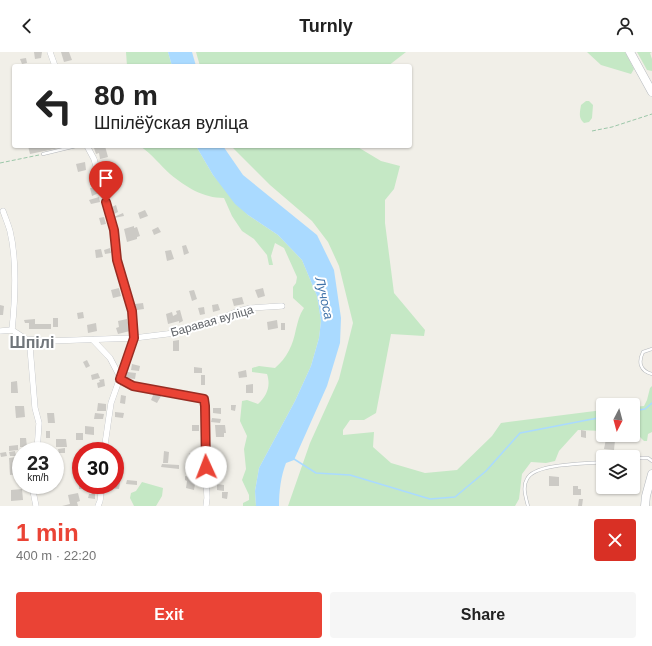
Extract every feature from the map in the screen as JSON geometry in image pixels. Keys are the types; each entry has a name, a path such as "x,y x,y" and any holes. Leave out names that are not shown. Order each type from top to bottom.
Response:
{"street":[{"path":"50,52 54,64"},
{"path":"630,52 652,92"},
{"path":"88,148 94,159 114,230 117,260 132,311 134,338 111,403 105,442"},
{"path":"0,331 12,330 14,309 14,257 10,231 3,211"},
{"name":"Баравая вуліца","path":"12,330 26,339 48,341 134,338 175,333 203,326 238,311 251,308 282,306"},
{"path":"26,339 30,347 35,408 39,423 38,442"},
{"path":"93,340 110,358 120,379 133,386 204,399 206,506"},
{"path":"645,506 652,474"},
{"path":"34,494 36,506"},
{"path":"98,506 101,494"}],"lane":[{"path":"43,154 68,148"},
{"path":"652,349 643,352 640,359 642,369 652,374"},
{"path":"640,458 648,458 652,461"},
{"path":"528,506 525,495 525,484 527,477 534,472 546,468 596,463"}],"path":[{"path":"592,131 612,127 652,114"},
{"path":"0,163 43,154"}],"green space":[{"path":"126,52 168,52 171,64 127,64"},
{"path":"196,52 406,52 391,64 199,64"},
{"path":"587,52 625,52 634,69 631,74 601,65"},
{"path":"637,52 652,52 650,53 652,59 652,71 647,70"},
{"path":"586,101 589,101 593,105 592,118 589,122 584,123 580,117 580,112 581,105"},
{"path":"143,148 197,148 213,175 248,215 278,235 302,260 317,296 321,321 319,338 311,366 295,401 259,468 255,491 256,506 243,506 243,503 249,500 249,495 242,480 246,469 244,449 247,436 240,421 242,401 247,400 258,404 264,398 268,387 269,383 267,374 252,372 252,368 259,366 275,368 283,360 291,346 299,318 304,308 293,298 293,287 296,283 297,277 284,248 275,243 271,256 273,265 269,265 267,255 254,239 242,231 232,216 224,198 216,198 195,191 170,174"},
{"path":"233,148 359,148 381,161 400,166 394,189 385,200 385,223 394,293 425,330 424,336 391,334 376,413 364,420 350,420 343,430 343,435 374,432 373,447 391,463 425,473 457,470 492,436 501,423 596,411 596,431 578,430 559,451 555,461 546,463 531,462 522,474 519,499 515,506 288,506 310,443 339,379 353,323 339,266 328,242 312,221 270,185"},
{"path":"652,386 652,432 648,434 647,441 644,441 640,437 640,406 644,406"},
{"path":"142,482 163,488 162,496 156,506 134,506 130,498 131,493 136,491"}],"water":[{"path":"168,52 192,52 195,64 171,64"},
{"name":"Лучоса","path":"197,148 224,148 243,175 317,235 334,270 341,318 340,343 327,386 294,460 286,463 279,495 279,506 256,506 255,491 259,468 295,401 311,366 319,338 321,321 317,296 302,260 278,235 248,215 235,204 213,175"}],"building":[{"path":"34,52 42,52 41,58 35,59"},
{"path":"61,52 69,52 72,60 64,62"},
{"path":"26,58 27,63 22,64 20,59"},
{"path":"28,148 59,148 30,154"},
{"path":"94,148 106,148 108,157 100,159 99,153 96,154"},
{"path":"85,162 86,170 78,172 76,164"},
{"path":"106,165 108,174 103,176 100,167"},
{"path":"98,187 99,193 92,196 90,188"},
{"path":"99,197 100,202 91,204 89,200"},
{"path":"116,205 118,212 114,214 112,207"},
{"path":"145,210 148,216 140,219 138,213"},
{"path":"123,213 124,216 114,218 114,217"},
{"path":"104,217 106,224 101,225 99,218"},
{"path":"134,226 134,228 137,227 140,236 137,237 137,239 127,242 124,229"},
{"path":"158,227 161,232 154,235 152,230"},
{"path":"186,245 189,253 184,255 182,246"},
{"path":"110,248 111,253 105,254 104,250"},
{"path":"101,249 103,257 96,258 95,250"},
{"path":"171,250 174,259 167,261 165,251"},
{"path":"119,288 121,296 113,298 111,290"},
{"path":"263,288 265,296 258,298 255,290"},
{"path":"194,290 197,299 192,301 189,291"},
{"path":"242,297 244,304 234,306 232,299"},
{"path":"143,303 144,309 137,310 135,304"},
{"path":"218,304 220,310 213,312 212,305"},
{"path":"0,305 4,306 3,315 0,315"},
{"path":"204,307 205,314 200,315 198,308"},
{"path":"180,310 183,321 168,324 166,314 172,312 173,316 177,314 176,311"},
{"path":"83,312 84,318 78,319 77,313"},
{"path":"53,318 58,318 58,327 53,327"},
{"path":"35,319 35,324 51,324 51,329 29,329 29,323 25,323 24,320"},
{"path":"127,319 130,331 118,334 116,328 119,327 118,321"},
{"path":"277,320 278,328 268,330 267,322"},
{"path":"96,323 97,331 88,333 87,325"},
{"path":"281,323 285,323 285,330 281,330"},
{"path":"179,340 179,351 173,351 173,341"},
{"path":"87,360 90,366 86,368 83,362"},
{"path":"132,364 140,366 139,371 131,370"},
{"path":"194,367 202,368 202,373 194,373"},
{"path":"246,370 247,377 239,378 238,372"},
{"path":"127,372 136,373 135,379 126,378"},
{"path":"98,373 100,378 92,380 91,375"},
{"path":"201,375 205,375 205,385 201,385"},
{"path":"104,379 105,386 98,388 97,383 100,382 99,380"},
{"path":"17,381 18,393 11,393 11,382"},
{"path":"253,384 253,393 246,393 246,385"},
{"path":"154,393 161,396 157,403 151,400"},
{"path":"121,395 126,396 125,404 120,403"},
{"path":"98,403 106,404 106,411 97,411"},
{"path":"231,405 236,405 235,411 231,410"},
{"path":"15,406 24,406 25,417 16,418"},
{"path":"213,408 221,408 221,414 213,413"},
{"path":"115,412 124,413 123,418 115,417"},
{"path":"47,413 54,413 55,423 48,423"},
{"path":"95,413 104,414 103,419 94,419"},
{"path":"212,418 221,419 220,423 211,422"},
{"path":"192,425 199,425 199,431 192,431"},
{"path":"215,425 225,425 226,433 224,433 224,437 216,437"},
{"path":"85,426 94,427 94,435 85,434"},
{"path":"581,430 586,431 586,438 581,437"},
{"path":"46,431 50,431 50,438 46,438"},
{"path":"76,433 83,433 83,440 76,440"},
{"path":"20,438 26,438 26,442 20,442"},
{"path":"56,439 66,439 67,447 64,447 64,442 56,442"},
{"path":"605,442 615,442 614,450 604,449"},
{"path":"9,446 12,446 12,451 9,451"},
{"path":"164,451 169,452 168,463 163,463"},
{"path":"6,452 7,456 1,457 0,453"},
{"path":"9,452 12,452 12,456 10,456"},
{"path":"189,453 198,454 197,465 188,464"},
{"path":"9,458 12,458 12,475 10,475"},
{"path":"214,462 218,462 218,469 213,469"},
{"path":"162,464 179,465 179,469 161,467"},
{"path":"185,476 196,478 194,490 186,488 187,481 185,480"},
{"path":"549,476 559,477 559,486 549,486"},
{"path":"127,480 137,481 137,485 126,484"},
{"path":"217,484 224,485 224,491 217,490"},
{"path":"573,486 578,486 578,489 581,489 581,495 573,495"},
{"path":"11,490 12,494 22,494 23,500 11,501"},
{"path":"222,492 228,492 227,499 222,498"},
{"path":"78,494 80,501 77,502 78,506 62,506 70,504 68,495"},
{"path":"89,494 95,494 95,499 88,498"},
{"path":"579,499 583,499 582,506 578,506"}],"waterway":[{"path":"640,410 645,409 652,403"},
{"path":"294,459 316,473 350,475 430,499 455,497 486,471 520,433 596,418"}],"district":[{"name":"Шпілі","path":"32,342"}],"route":[{"path":"106,202 114,230 117,260 132,311 134,338 120,379 133,386 204,399 206,467"}]}
